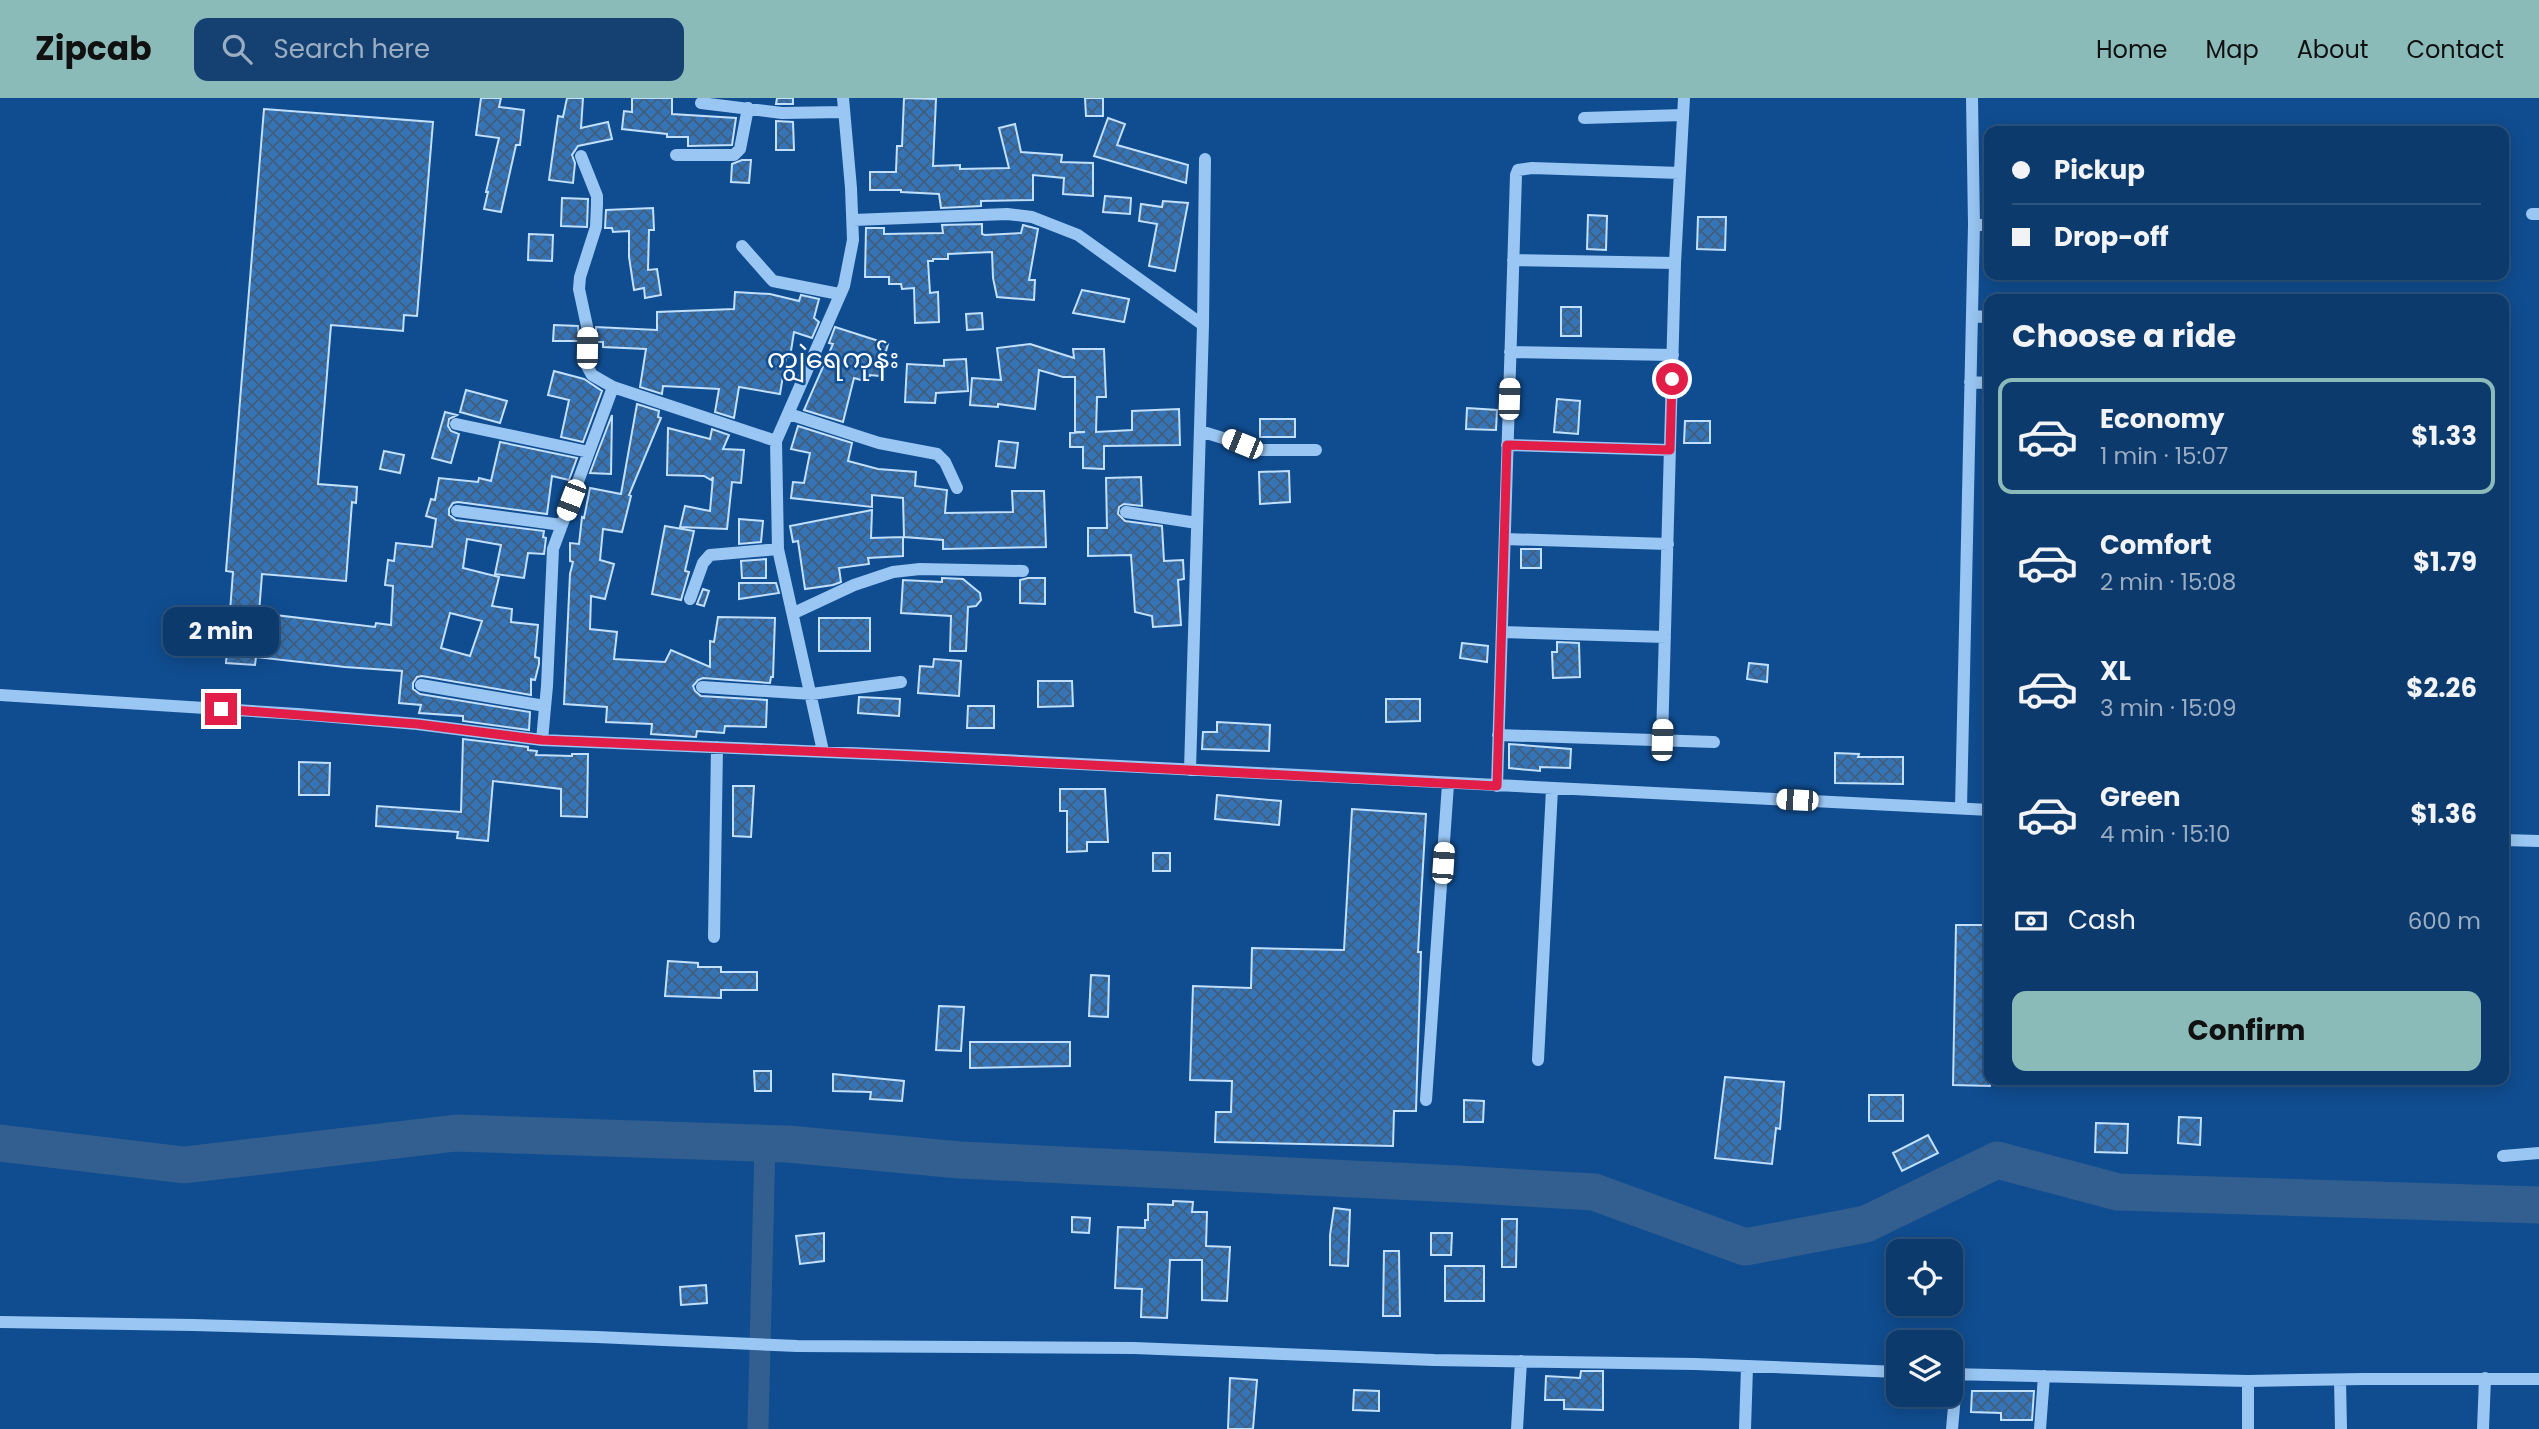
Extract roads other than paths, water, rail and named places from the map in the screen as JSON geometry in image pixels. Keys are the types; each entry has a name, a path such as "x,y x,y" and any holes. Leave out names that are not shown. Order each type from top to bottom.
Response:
{"street":[{"path":"822,751 812,694 778,549 776,441 844,286 853,240 843,98"},
{"path":"1662,740 1675,263 1684,98"},
{"path":"1961,808 1974,225 1972,98"},
{"path":"701,103 782,113 844,112"},
{"path":"676,155 734,155 740,149 748,108"},
{"path":"1584,118 1683,115"},
{"path":"581,156 597,196 596,228 580,277 579,289 588,331 587,366 592,375 613,387 776,441"},
{"path":"1190,770 1205,159"},
{"path":"1497,786 1518,170 1532,168 1680,173"},
{"path":"853,220 1007,214 1032,217 1077,235 1203,325"},
{"path":"1974,225 1984,225"},
{"path":"742,246 773,281 839,294"},
{"path":"1513,260 1675,263"},
{"path":"1972,316 1984,317"},
{"path":"1510,352 1673,355"},
{"path":"1970,382 1984,383"},
{"path":"542,740 553,549 613,387"},
{"path":"789,414 878,443 937,454 945,462 957,488"},
{"path":"456,424 589,452"},
{"path":"1200,431 1262,450 1316,450"},
{"path":"1507,445 1670,450"},
{"path":"457,511 562,525"},
{"path":"1126,512 1197,523"},
{"path":"1505,539 1668,544"},
{"path":"690,599 703,563 710,555 778,549"},
{"path":"794,613 854,585 893,572 920,569 1023,571"},
{"path":"1502,632 1665,637"},
{"path":"702,687 812,694 901,682"},
{"path":"421,685 545,706"},
{"path":"0,695 298,714 417,724 542,740 822,751 1984,810"},
{"path":"1498,735 1714,742"},
{"path":"714,937 718,747"},
{"path":"1426,1100 1448,783"},
{"path":"1538,1060 1552,789"},
{"path":"2509,840 2539,841"},
{"path":"2503,1156 2539,1153"},
{"path":"0,1322 207,1325 797,1346 1133,1348 1434,1360 1695,1364 1886,1372"},
{"path":"1517,1429 1521,1361"},
{"path":"1745,1429 1747,1367"},
{"path":"1963,1374 2248,1381 2539,1379"},
{"path":"2040,1429 2044,1376"},
{"path":"2483,1429 2485,1378"},
{"path":"2340,1380 2341,1429"},
{"path":"2248,1381 2248,1429"},
{"path":"1952,1429 1953,1407"}],"waterway":[{"path":"0,1143 184,1165 456,1133 788,1144 960,1160 1594,1192 1745,1247 1866,1224 1997,1160 2118,1192 2539,1205"},
{"path":"758,1429 765,1143"}],"district":[{"name":"ကျွဲရေကုန်း","path":"833,358"}]}
